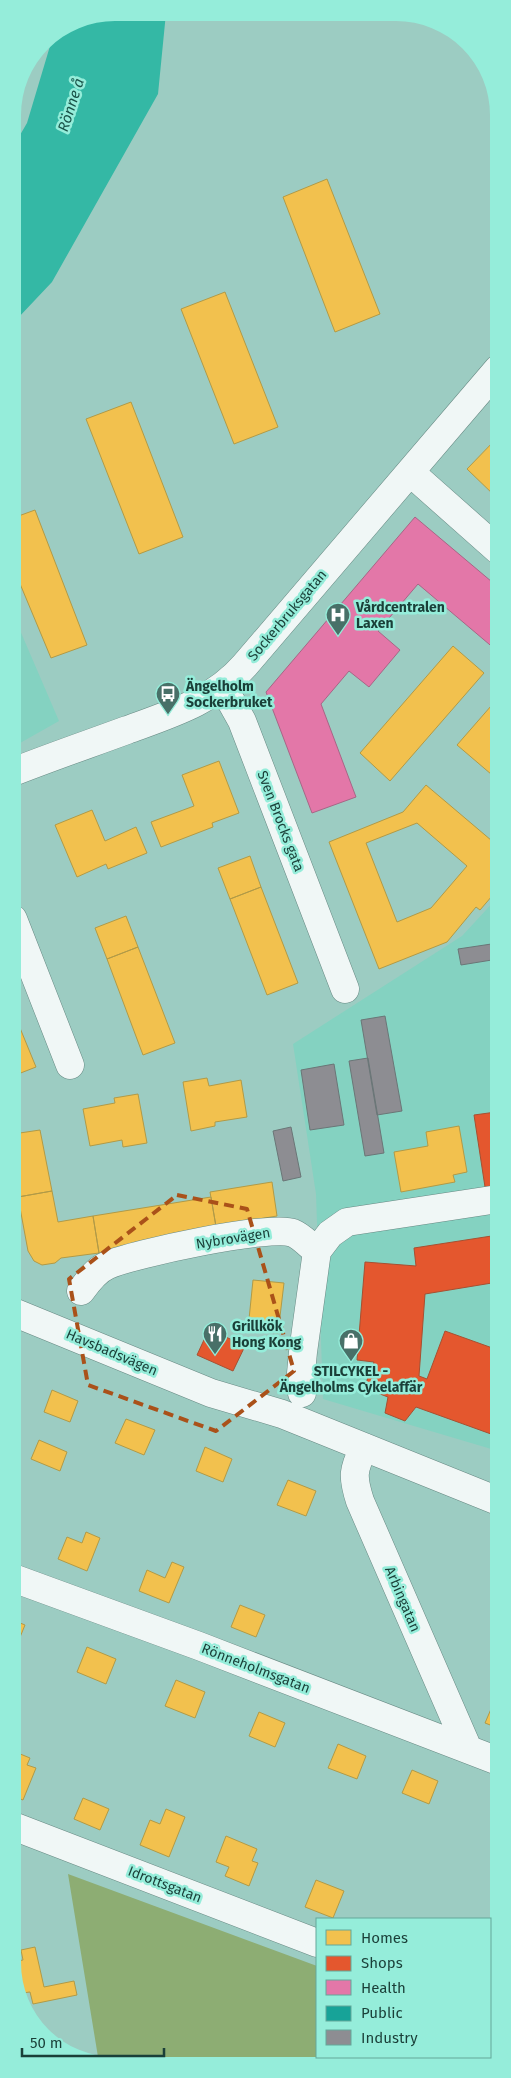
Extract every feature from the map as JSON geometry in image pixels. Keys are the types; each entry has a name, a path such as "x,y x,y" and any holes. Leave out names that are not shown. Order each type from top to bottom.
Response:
{"street":[{"name":"Sockerbruksgatan","path":"21,769 168,715 201,701 224,687 246,665 490,378"},
{"path":"410,472 490,543"},
{"name":"Sven Brocks gata","path":"224,687 242,721 345,988"},
{"path":"21,940 70,1065"},
{"path":"292,1401 300,1384 317,1251 330,1234 347,1222 490,1200"},
{"name":"Nybrovägen","path":"81,1291 90,1279 108,1265 152,1253 236,1236 278,1231 293,1233 317,1251"},
{"name":"Havsbadsvägen","path":"21,1315 212,1393 292,1401 352,1442 490,1498"},
{"name":"Arbingatan","path":"352,1442 354,1484 360,1501 468,1750"},
{"name":"Rönneholmsgatan","path":"21,1581 490,1758"},
{"name":"Idrottsgatan","path":"21,1829 316,1943"}],"highlighted area":[{"path":"177,1195 247,1209 294,1371 216,1431 88,1385 69,1279"}],"shaded area":[{"path":"21,633 59,721 21,742"},
{"path":"490,906 490,1449 323,1399 316,1194 293,1044 462,936"},
{"path":"68,1874 316,1966 316,2057 115,2057 98,2055"}],"water":[{"name":"Rönne å","path":"109,21 165,21 158,94 52,282 21,315 21,133 27,123 49,49 58,41 79,28 97,23"}],"building: Homes":[{"path":"327,179 380,314 335,332 283,197"},
{"path":"225,292 278,427 234,444 181,309"},
{"path":"131,402 183,537 139,554 86,419"},
{"path":"490,445 490,491 467,469"},
{"path":"35,510 87,645 51,658 21,586 21,515"},
{"path":"453,646 484,673 390,781 360,753"},
{"path":"490,707 490,773 457,745"},
{"path":"219,761 239,813 212,823 213,827 161,847 151,822 194,806 182,775"},
{"path":"426,785 490,839 490,898 480,910 476,907 447,942 379,969 329,842 403,812","holes":["417,823 467,866 431,908 397,922 366,843"]},
{"path":"92,810 105,841 136,827 147,853 108,869 106,864 77,877 55,825"},
{"path":"250,856 261,887 230,899 218,868"},
{"path":"261,887 298,983 267,995 230,899"},
{"path":"126,916 138,947 107,959 95,928"},
{"path":"138,947 175,1043 143,1055 107,959"},
{"path":"21,1030 36,1067 21,1073"},
{"path":"207,1078 209,1086 241,1080 247,1117 215,1122 215,1126 191,1131 183,1082"},
{"path":"138,1094 147,1143 123,1147 122,1140 90,1146 83,1109 115,1103 114,1098"},
{"path":"459,1126 467,1172 453,1175 455,1182 401,1192 394,1152 428,1146 426,1132"},
{"path":"40,1130 52,1191 21,1196 21,1133"},
{"path":"272,1182 277,1216 216,1226 210,1192"},
{"path":"52,1191 58,1222 93,1216 99,1253 61,1258 55,1263 42,1265 34,1261 28,1251 21,1213 21,1196"},
{"path":"211,1197 217,1233 99,1253 93,1216"},
{"path":"253,1280 284,1283 278,1333 248,1329"},
{"path":"52,1390 78,1401 70,1422 44,1412"},
{"path":"126,1419 155,1430 144,1455 115,1443"},
{"path":"39,1440 67,1452 60,1471 31,1459"},
{"path":"205,1447 232,1459 223,1482 196,1471"},
{"path":"288,1480 316,1491 306,1516 277,1505"},
{"path":"86,1532 100,1538 87,1571 58,1559 67,1537 82,1543"},
{"path":"172,1562 184,1567 169,1603 139,1591 147,1570 165,1578"},
{"path":"240,1605 265,1615 256,1637 231,1627"},
{"path":"21,1623 25,1625 21,1635"},
{"path":"87,1647 116,1659 106,1684 77,1672"},
{"path":"176,1680 205,1692 195,1718 165,1706"},
{"path":"490,1711 490,1725 485,1723"},
{"path":"259,1712 285,1723 275,1747 249,1736"},
{"path":"338,1744 366,1756 357,1779 328,1768"},
{"path":"21,1754 30,1758 27,1765 36,1768 23,1800 21,1799"},
{"path":"412,1770 438,1781 429,1804 402,1793"},
{"path":"83,1798 109,1809 100,1830 74,1819"},
{"path":"166,1809 185,1817 169,1857 140,1845 150,1820 160,1824"},
{"path":"226,1836 257,1849 252,1861 258,1863 249,1886 225,1876 229,1867 216,1862"},
{"path":"316,1880 344,1891 333,1918 305,1907"},
{"path":"35,1947 44,1987 74,1981 77,1995 33,2004 30,1992 26,1993 23,1981 21,1950"}],"building: Shops":[{"path":"490,1113 490,1186 485,1187 474,1115"},
{"path":"490,1236 490,1283 425,1294 419,1376 427,1379 445,1331 490,1347 490,1434 416,1407 405,1421 385,1413 388,1397 364,1388 374,1362 357,1360 365,1262 416,1266 414,1248"},
{"path":"209,1329 245,1346 233,1371 197,1355"}],"building: Health":[{"path":"415,517 490,580 490,645 418,584 378,631 400,650 369,687 349,671 321,704 356,797 312,813 266,692"}],"building: Industry":[{"path":"490,944 490,960 461,965 458,949"},
{"path":"385,1016 402,1111 377,1115 361,1020"},
{"path":"368,1058 384,1153 365,1156 349,1061"},
{"path":"334,1064 344,1125 310,1130 301,1070"},
{"path":"291,1127 301,1177 283,1181 273,1131"}],"place":[{"name":"Vårdcentralen Laxen","path":"338,636"},
{"name":"Ängelholm Sockerbruket","path":"168,715"},
{"name":"Grillkök Hong Kong","path":"215,1355"},
{"name":"STILCYKEL - Ängelholms Cykelaffär","path":"351,1362"}]}
